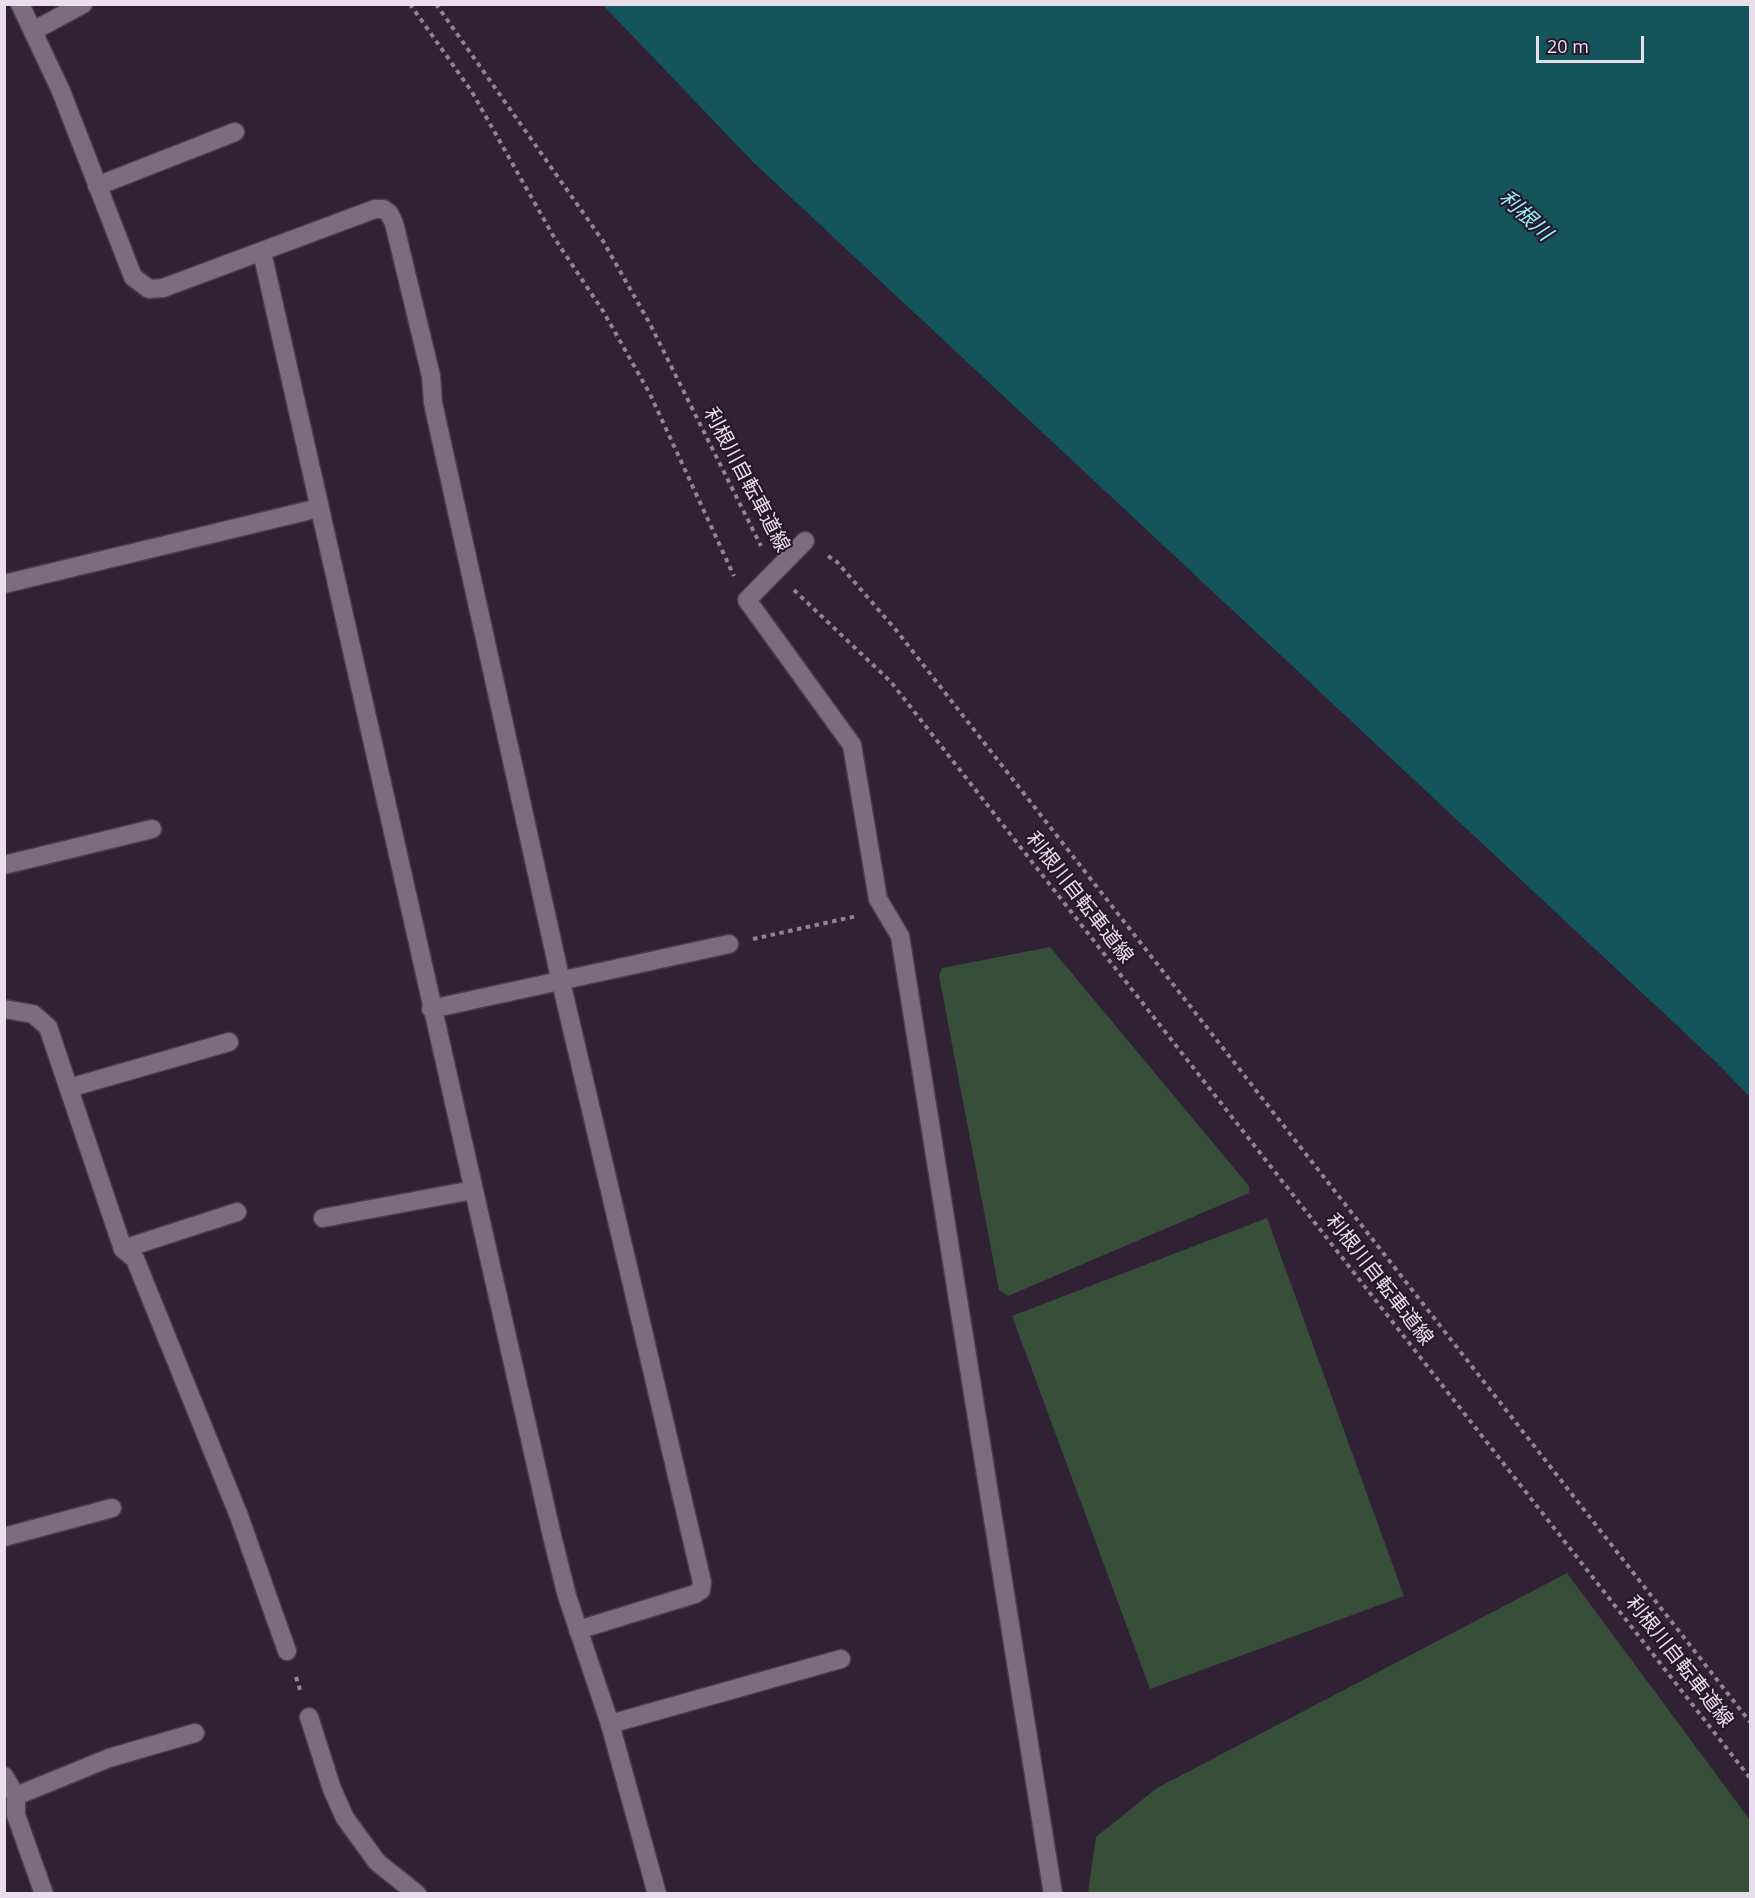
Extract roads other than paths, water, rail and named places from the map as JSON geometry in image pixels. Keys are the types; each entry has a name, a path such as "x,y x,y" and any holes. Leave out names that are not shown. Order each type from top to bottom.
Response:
{"street":[{"path":"20,4 61,91 133,277 149,289 163,288 375,209 383,209 389,213 394,223 431,376 432,403 561,982 702,1582 701,1590 694,1594 578,1630"},
{"path":"33,31 84,4"},
{"path":"98,186 235,132"},
{"path":"261,252 552,1536 578,1630 610,1724 657,1893"},
{"path":"4,584 319,508"},
{"path":"805,541 747,600 852,745 878,899 900,936 1053,1893"},
{"path":"4,865 152,829"},
{"path":"431,1009 729,944"},
{"path":"4,1010 17,1009 33,1014 48,1028 123,1249 135,1259 239,1516 287,1651"},
{"path":"69,1088 229,1042"},
{"path":"323,1218 473,1190"},
{"path":"123,1249 237,1212"},
{"path":"4,1537 112,1508"},
{"path":"610,1724 841,1659"},
{"path":"309,1717 345,1818 377,1862 417,1893"},
{"path":"16,1796 109,1758 195,1732"},
{"path":"4,1776 16,1796 16,1815 44,1893"}],"water":[{"name":"利根川","path":"603,5 1750,5 1750,1097 1716,1062 753,162"}]}
